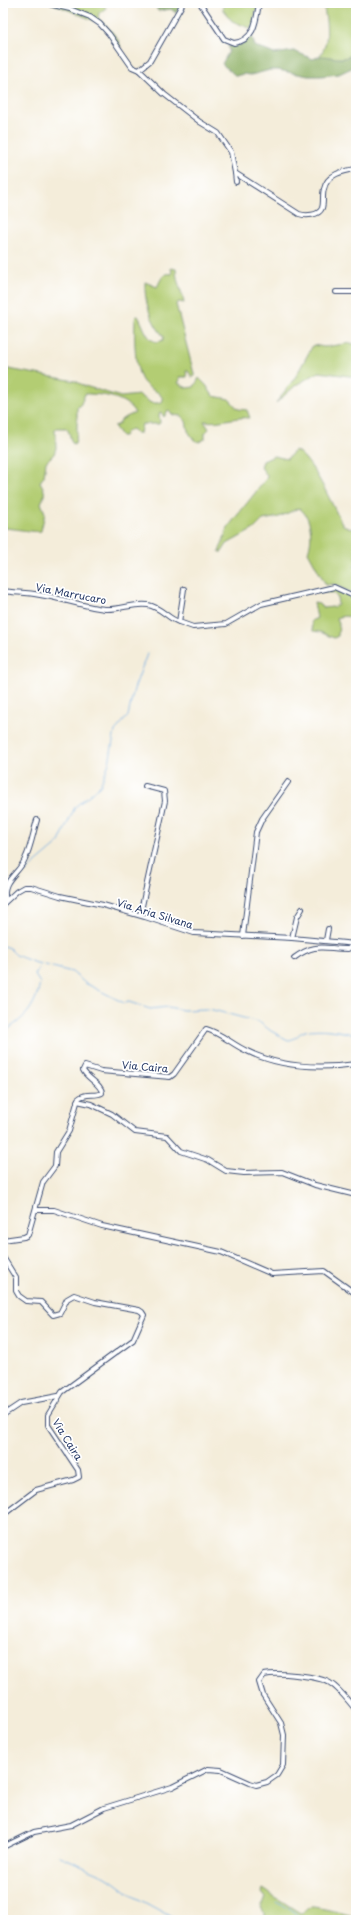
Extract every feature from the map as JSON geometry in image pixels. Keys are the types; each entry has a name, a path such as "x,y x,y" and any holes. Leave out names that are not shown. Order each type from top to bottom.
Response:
{"street":[{"path":"45,3 70,9 97,21 109,34 130,66 139,70 164,94 200,122 218,133 231,152 236,182"},
{"path":"139,70 150,61 183,3"},
{"path":"200,3 224,39 234,43 246,38 253,30 259,3"},
{"path":"235,173 240,178 305,216 320,211 322,208 324,189 329,180 344,170 356,169"},
{"path":"336,292 356,292"},
{"name":"Via Marrucaro","path":"3,591 39,594 105,609 118,609 133,605 148,605 160,609 174,621 192,627 226,624 261,604 334,587 356,597"},
{"path":"179,622 184,589"},
{"path":"243,936 256,832 262,819 288,782"},
{"path":"140,915 166,801 164,791 146,786"},
{"name":"Via Aria Silvana","path":"6,900 6,888 10,877 25,860 37,820"},
{"name":"Via Aria Silvana","path":"3,904 21,888 31,887 60,896 140,915 194,934 326,940 355,944"},
{"path":"292,938 297,917 302,909"},
{"path":"326,940 328,929"},
{"name":"Via Aria Silvana","path":"294,958 315,947 329,946 348,949 355,944"},
{"name":"Via Caira","path":"77,1101 82,1096 100,1095 102,1093 100,1087 85,1075 83,1070 85,1066 102,1071 170,1077 174,1074 206,1029 247,1051 280,1064 298,1066 356,1064"},
{"path":"3,1240 27,1236 36,1210 43,1182 55,1166 56,1152 69,1131 77,1101 91,1104 112,1114 135,1132 167,1136 181,1151 208,1160 226,1171 244,1173 282,1172 315,1184 356,1195"},
{"path":"36,1210 54,1210 102,1226 221,1252 272,1274 324,1271 356,1294"},
{"name":"Via Caira","path":"3,1257 16,1278 16,1291 19,1296 26,1301 41,1302 53,1316 60,1313 67,1299 74,1295 143,1313 137,1333 133,1340 58,1396 48,1415 47,1423 78,1470 78,1477 76,1479 36,1490 3,1515"},
{"name":"Via Caira","path":"3,1415 20,1403 58,1396"},
{"path":"3,1847 34,1832 71,1825 104,1808 172,1787 208,1769 221,1770 245,1782 256,1785 272,1779 280,1771 283,1765 284,1735 279,1717 260,1689 259,1682 264,1675 294,1676 324,1680 337,1688 356,1710"}],"green space":[{"path":"51,3 103,3 106,8 99,13 98,18 115,35 121,48 100,23"},
{"path":"154,3 182,3 176,13 171,9 158,11"},
{"path":"258,3 252,29 232,21 223,10 223,4"},
{"path":"323,3 356,3 356,53 351,56 333,58 319,56 325,45 327,31"},
{"path":"252,37 255,46 274,54 294,51 313,59 322,56 343,58 356,53 356,66 339,74 321,76 308,76 278,70 270,70 251,75 243,74 236,76 222,64 229,51 228,46 240,45"},
{"path":"171,268 176,269 184,303 179,302 176,304 194,374 194,377 192,377 188,371 186,371 187,377 179,377 180,380 178,383 187,388 194,387 199,378 206,385 213,396 229,399 238,409 247,410 250,418 238,418 216,422 204,421 209,429 205,433 205,439 199,442 194,440 188,431 186,421 181,416 173,415 168,410 164,417 161,412 159,414 159,424 142,424 140,433 136,433 132,429 127,431 124,436 121,436 114,426 118,425 122,419 135,413 131,408 120,400 106,396 85,394 80,406 77,407 77,433 75,443 73,444 66,428 56,428 55,430 56,448 54,454 46,462 44,476 40,482 44,490 41,503 45,513 41,531 3,528 3,368 75,381 85,386 121,397 139,395 151,403 161,403 163,400 160,394 150,388 141,379 136,354 135,320 136,316 138,316 147,334 154,341 158,342 163,340 164,337 155,325 149,311 145,282 157,287 164,275 172,274"},
{"path":"351,343 356,345 356,377 319,372 296,385 276,403 296,376 313,345 324,347"},
{"path":"295,450 302,455 316,473 343,525 356,530 356,564 354,566 356,570 356,595 334,584 326,585 308,552 311,540 309,522 307,517 299,508 279,517 263,520 254,529 227,544 222,552 219,552 228,527 266,479 267,476 261,467 263,461 274,456 287,459"},
{"path":"334,588 356,599 356,620 347,616 337,618 339,623 338,636 334,638 320,632 313,631 311,621 317,618 314,603 319,604 323,608 338,605 337,597 333,593 317,592"},
{"path":"263,1889 300,1913 314,1907 353,1916 356,1917 356,1920 264,1920 264,1914 261,1907 266,1898 262,1893"}],"waterway":[{"path":"7,893 19,877 58,844 75,807 100,786 109,763 115,731 128,716 134,689 147,654"},
{"path":"3,946 9,948 16,955 33,962 72,972 85,983 124,1003 129,1002 150,1009 168,1007 183,1010 213,1010 259,1022 271,1031 288,1040 293,1039 305,1031 317,1029 356,1035"},
{"path":"3,1036 25,1016 34,1003 40,983 35,975 40,965"},
{"path":"60,1856 99,1873 116,1883 133,1896 177,1920"},
{"path":"276,1902 294,1912 302,1920"}]}
